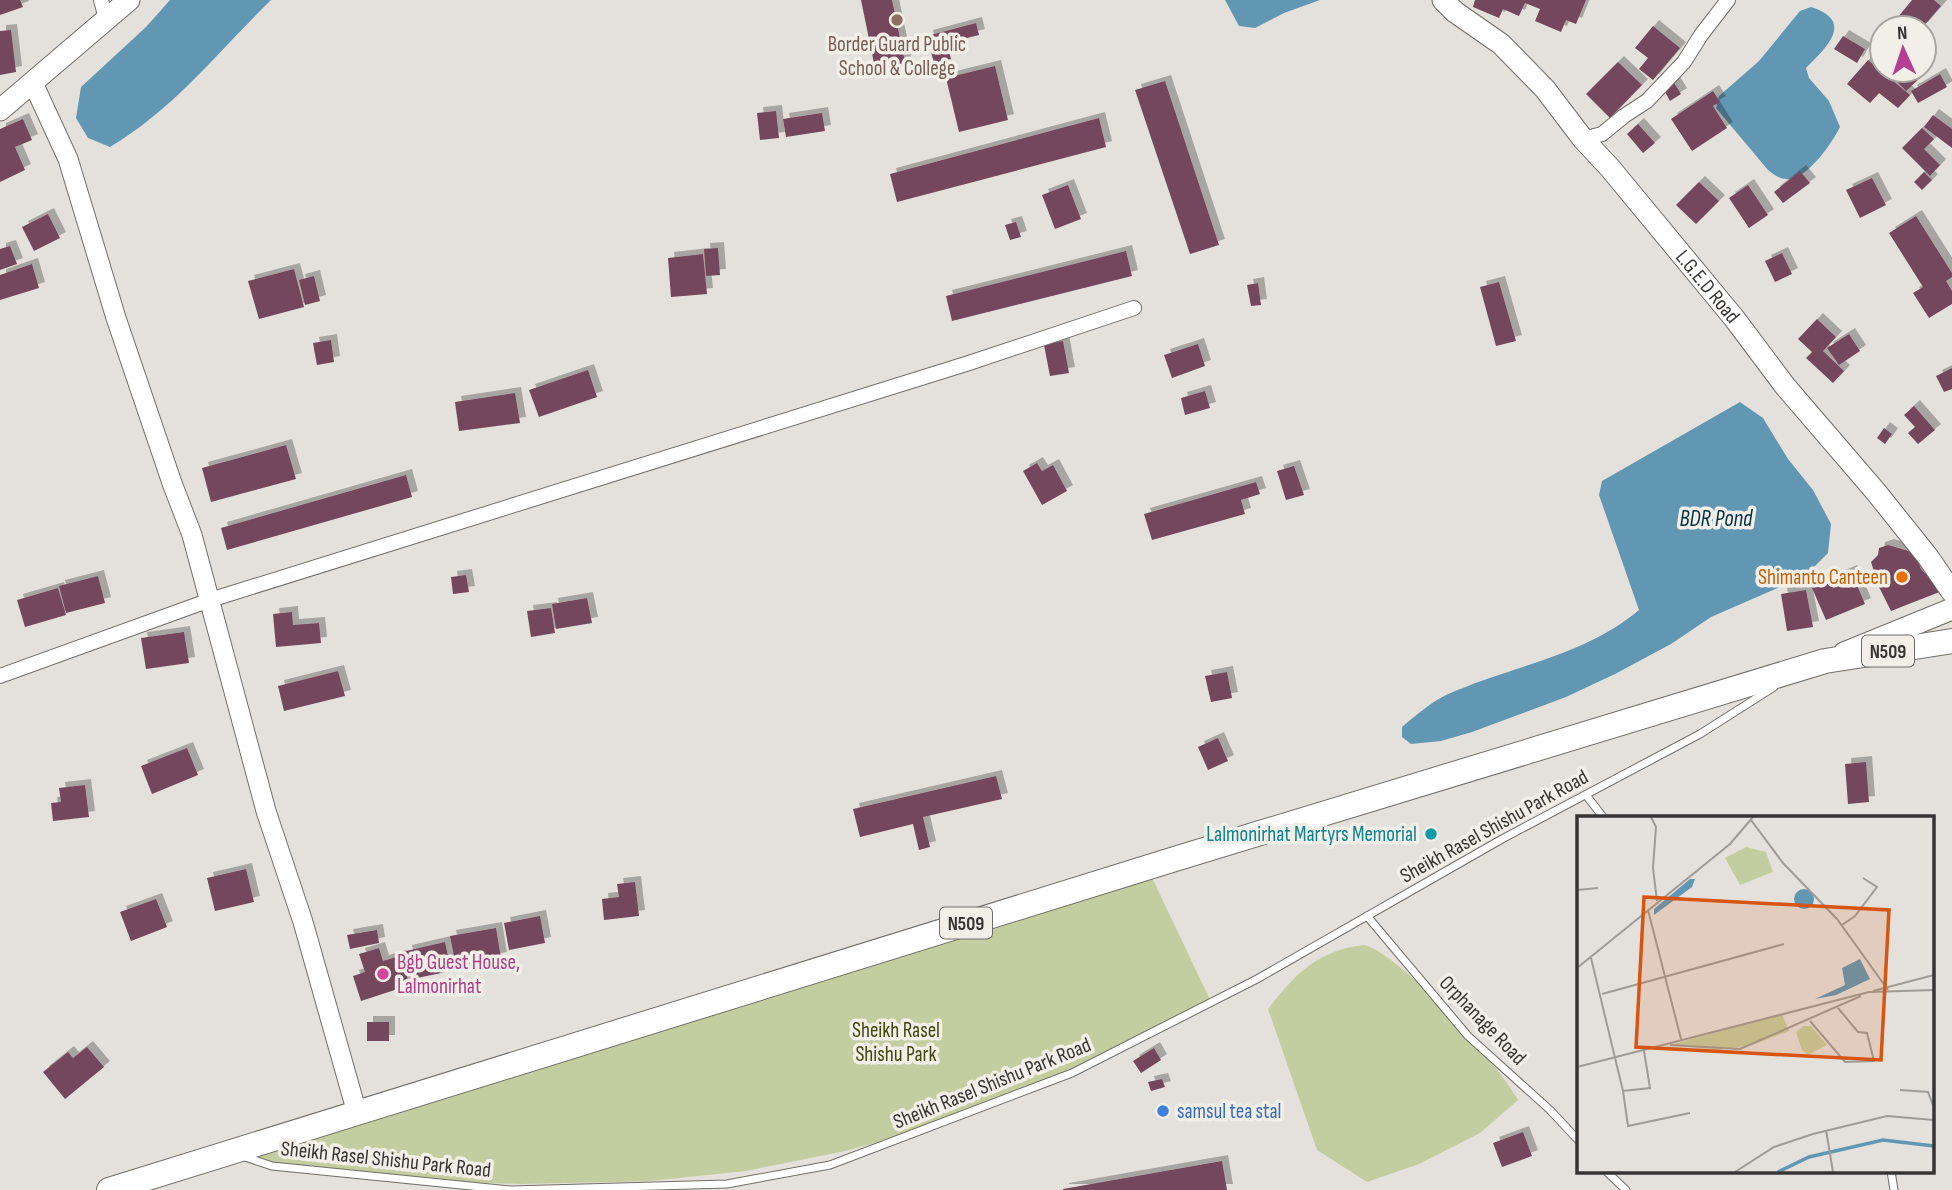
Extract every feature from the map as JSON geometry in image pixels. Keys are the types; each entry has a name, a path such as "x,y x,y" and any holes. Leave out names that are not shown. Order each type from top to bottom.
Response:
{"highway":[{"name":"N509","path":"109,1190 1178,858 1801,668 1825,661 1952,641"}],"main road":[{"path":"0,110 33,83 104,10 129,0"},
{"name":"L.G.E.D Road","path":"1443,0 1455,12 1501,44 1545,89 1583,139 1610,167 1734,318 1785,386 1876,492 1952,592"},
{"path":"1825,661 1952,608"}],"street":[{"path":"1583,139 1602,134 1647,101 1684,62 1728,0"},
{"path":"33,83 68,159 116,318 192,535 266,811 303,922 357,1113"},
{"path":"0,676 210,600 969,363 1134,308"}],"lane":[{"name":"Sheikh Rasel Shishu Park Road","path":"231,1152 272,1166 511,1189 619,1189 727,1184 830,1165 1072,1073 1257,979 1502,839 1700,734 1801,668"},
{"path":"1586,795 1601,816"},
{"name":"Orphanage Road","path":"1367,916 1468,1036 1550,1110 1577,1139"},
{"path":"1607,1172 1626,1190"},
{"path":"1891,1172 1894,1190"}],"green space":[{"name":"Sheikh Rasel Shishu Park","path":"1147,867 1211,1002 1064,1077 923,1130 845,1151 746,1171 650,1181 521,1184 419,1181 272,1166 231,1152"},
{"path":"1365,945 1403,969 1448,1013 1518,1100 1480,1133 1419,1164 1367,1182 1317,1150 1268,1009 1309,965 1334,952"}],"water":[{"path":"170,0 271,0 195,79 133,132 110,147 88,138 76,118 81,87 146,27"},
{"path":"1225,0 1320,0 1284,13 1255,28 1239,26"},
{"path":"1811,7 1832,19 1834,27 1833,35 1822,52 1806,68 1809,78 1829,101 1840,127 1825,150 1804,173 1783,179 1768,170 1716,108 1719,96 1759,61 1800,11"},
{"name":"BDR Pond","path":"1740,402 1763,418 1788,459 1813,490 1831,524 1828,553 1805,576 1711,617 1671,644 1566,697 1441,741 1411,744 1402,737 1402,727 1446,695 1570,650 1617,626 1639,610 1599,495 1602,481"}],"building":[{"path":"0,0 20,0 23,7 0,15"},
{"path":"861,0 892,0 906,67 876,73"},
{"path":"1475,0 1586,0 1576,24 1566,20 1561,32 1535,21 1540,9 1525,3 1519,16 1503,9 1499,18 1473,7"},
{"path":"1912,0 1934,0 1941,6 1934,14 1900,14"},
{"path":"976,23 979,35 947,43 951,59 934,63 927,36"},
{"path":"1653,26 1680,48 1653,80 1639,69 1648,58 1635,48"},
{"path":"11,30 16,72 0,75 0,31"},
{"path":"1843,36 1865,49 1857,63 1834,49"},
{"path":"1868,60 1868,84 1897,84 1910,95 1898,108 1879,93 1870,103 1847,84"},
{"path":"1618,62 1642,85 1610,118 1586,94"},
{"path":"995,66 1008,120 959,132 946,78"},
{"path":"1940,74 1947,87 1918,103 1911,91 1923,84 1938,84"},
{"path":"1165,81 1219,245 1190,254 1135,90"},
{"path":"1673,81 1681,94 1670,101 1663,88"},
{"path":"1899,84 1914,84 1906,91"},
{"path":"1713,91 1720,102 1713,106 1727,128 1692,151 1671,119"},
{"path":"776,111 779,138 760,140 757,113"},
{"path":"822,113 825,131 786,137 783,119"},
{"path":"1933,115 1952,129 1952,148 1924,127"},
{"path":"1099,118 1106,147 897,202 890,174"},
{"path":"23,119 32,140 15,147 25,170 0,182 0,129"},
{"path":"1638,124 1655,143 1643,153 1627,134"},
{"path":"1922,128 1934,139 1924,149 1940,165 1930,176 1902,148"},
{"path":"1800,171 1810,183 1783,203 1774,192"},
{"path":"1924,172 1932,180 1922,190 1914,182"},
{"path":"1872,178 1886,205 1860,218 1846,190"},
{"path":"1699,182 1719,201 1696,224 1676,205"},
{"path":"1068,185 1081,219 1055,229 1042,195"},
{"path":"1748,185 1768,215 1749,228 1729,198"},
{"path":"48,214 60,238 34,251 22,227"},
{"path":"1916,216 1952,273 1952,277 1946,281 1952,291 1952,304 1929,318 1913,293 1923,287 1889,233"},
{"path":"1016,222 1021,237 1010,240 1005,225"},
{"path":"10,246 17,264 0,270 0,249"},
{"path":"718,248 720,275 706,276 704,249"},
{"path":"1126,251 1132,276 952,321 946,296"},
{"path":"1782,253 1792,274 1775,282 1765,261"},
{"path":"703,254 707,294 671,297 668,258"},
{"path":"32,264 39,288 0,300 0,275"},
{"path":"294,269 304,307 259,319 248,281"},
{"path":"314,276 320,301 305,305 299,280"},
{"path":"1499,282 1516,341 1496,346 1480,287"},
{"path":"1258,283 1261,305 1251,306 1247,285"},
{"path":"1817,319 1836,337 1823,351 1844,371 1833,383 1806,358 1812,352 1798,339"},
{"path":"1849,334 1860,351 1839,365 1827,348"},
{"path":"331,340 334,362 317,365 313,343"},
{"path":"1063,341 1069,373 1050,376 1044,345"},
{"path":"1198,344 1205,366 1172,378 1164,355"},
{"path":"1952,368 1952,389 1944,392 1936,376"},
{"path":"588,370 597,397 539,417 529,390"},
{"path":"1205,391 1210,408 1185,415 1181,398"},
{"path":"515,393 520,423 459,431 455,402"},
{"path":"1914,406 1935,430 1918,444 1908,433 1915,427 1904,415"},
{"path":"1884,428 1892,434 1885,444 1877,438"},
{"path":"286,445 296,479 211,502 202,468"},
{"path":"1037,463 1042,471 1053,465 1067,491 1042,505 1023,471"},
{"path":"1294,466 1304,495 1286,500 1277,471"},
{"path":"406,475 412,497 227,550 221,528"},
{"path":"1256,482 1260,494 1241,500 1245,514 1152,540 1144,514"},
{"name":"Shimanto Canteen","path":"1888,545 1915,553 1921,569 1942,591 1891,611 1871,562 1878,555 1879,548"},
{"path":"1851,571 1865,604 1826,620 1812,588"},
{"path":"466,575 469,592 453,594 451,577"},
{"path":"98,576 105,603 66,613 59,586"},
{"path":"58,588 66,615 25,627 17,600"},
{"path":"1806,590 1813,627 1787,631 1781,594"},
{"path":"587,598 592,623 556,629 552,604"},
{"path":"551,608 555,633 531,637 527,611"},
{"path":"292,612 293,625 319,623 321,643 276,647 273,614"},
{"path":"184,632 189,663 146,669 141,638"},
{"path":"338,671 345,696 284,711 278,686"},
{"path":"1227,672 1232,698 1211,702 1205,676"},
{"path":"1218,738 1228,761 1208,770 1198,747"},
{"path":"187,748 198,775 152,794 141,766"},
{"path":"1866,762 1869,802 1848,804 1845,764"},
{"path":"996,776 1002,799 923,817 930,847 919,850 913,824 860,837 853,809"},
{"path":"85,785 89,817 53,821 51,803 61,802 59,788"},
{"path":"246,869 254,902 215,911 207,878"},
{"path":"635,882 639,916 604,920 602,899 619,897 617,884"},
{"path":"156,899 167,927 131,941 120,912"},
{"path":"540,916 545,943 509,950 504,923"},
{"path":"496,928 501,958 456,966 450,936"},
{"path":"377,930 379,943 350,949 347,935"},
{"path":"445,942 451,971 412,979 406,951"},
{"name":"Bgb Guest House, Lalmonirhat","path":"379,948 383,961 400,956 410,985 361,1001 353,976 365,972 359,954"},
{"path":"367,1022 389,1022 389,1041 367,1041"},
{"path":"87,1047 104,1067 65,1099 43,1072 68,1052 73,1058"},
{"path":"1154,1048 1161,1060 1141,1073 1133,1061"},
{"path":"1162,1079 1165,1087 1151,1091 1148,1082"},
{"path":"1523,1132 1532,1156 1502,1167 1493,1143"},
{"path":"1222,1161 1227,1190 1063,1190 1063,1189"}],"place":[{"name":"Border Guard Public School & College","path":"897,20"},
{"name":"Shimanto Canteen","path":"1902,577"},
{"name":"Lalmonirhat Martyrs Memorial","path":"1431,834"},
{"name":"Bgb Guest House, Lalmonirhat","path":"383,974"},
{"name":"samsul tea stal","path":"1163,1111"}]}
